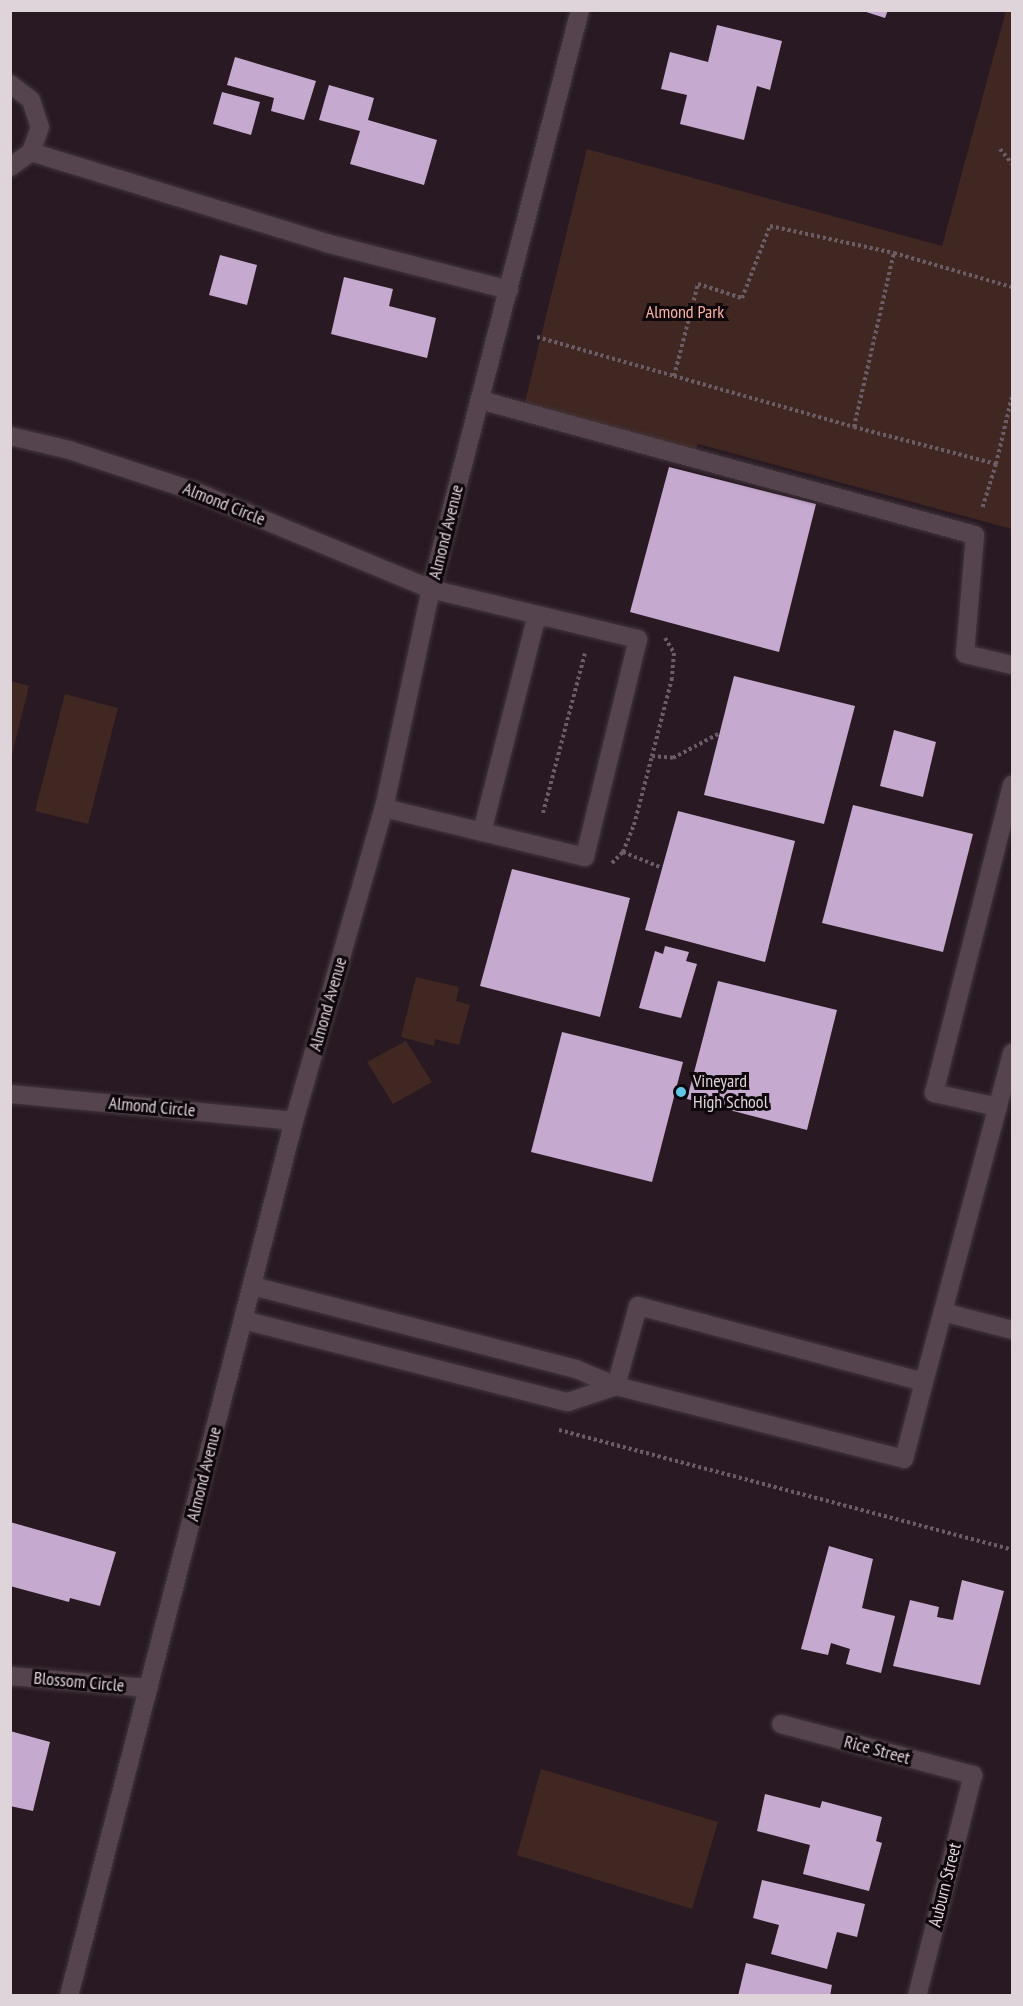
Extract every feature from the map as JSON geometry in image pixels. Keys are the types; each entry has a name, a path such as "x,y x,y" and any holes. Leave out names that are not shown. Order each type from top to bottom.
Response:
{"street":[{"name":"Almond Avenue","path":"69,1995 294,1121 384,808 431,589 580,10"},
{"path":"10,84 31,100 38,113 40,127 31,152 10,167"},
{"path":"31,152 326,243 508,290"},
{"path":"480,400 975,535 965,654 1012,665"},
{"name":"Almond Circle","path":"10,436 69,450 194,491 431,589 638,639 585,857 482,832"},
{"path":"384,808 482,832 537,615"},
{"path":"998,1107 934,1093 1012,785"},
{"path":"252,1286 576,1369 616,1386 904,1459 1012,1053"},
{"name":"Almond Circle","path":"10,1094 294,1121"},
{"path":"616,1386 638,1306 924,1382"},
{"path":"942,1312 1012,1330"},
{"path":"243,1320 568,1402 616,1386"},
{"name":"Blossom Circle","path":"10,1676 148,1688"},
{"name":"Rice Street","path":"781,1724 973,1775"},
{"name":"Auburn Street","path":"917,1995 973,1775"}],"path":[{"path":"1000,149 1012,164"},
{"path":"674,376 698,284 742,298 770,226 894,253 1012,286"},
{"path":"854,428 894,253"},
{"path":"537,337 854,428 996,464"},
{"path":"975,535 996,464 1012,396"},
{"path":"543,813 585,653"},
{"path":"623,852 662,868"},
{"path":"553,1428 1012,1550"}],"green space":[{"name":"Almond Park","path":"1006,11 1012,11 1012,529 698,444 694,455 523,410 587,149 942,246"},
{"path":"10,681 29,686 11,759"},
{"path":"65,694 118,708 88,824 35,811"},
{"path":"416,977 459,987 456,1001 470,1005 459,1045 435,1039 434,1046 401,1037"},
{"path":"406,1041 432,1082 393,1104 367,1062"},
{"path":"541,1769 718,1822 692,1909 517,1855"}],"building":[{"path":"860,10 888,10 885,18"},
{"path":"717,25 782,41 770,90 757,86 744,140 680,124 687,95 661,89 670,52 708,62"},
{"path":"235,57 316,81 304,120 271,111 274,98 227,85"},
{"path":"329,85 374,98 368,120 437,140 424,185 350,164 360,131 319,120"},
{"path":"222,92 260,102 251,135 213,124"},
{"path":"220,255 257,265 247,305 209,295"},
{"path":"344,277 393,289 389,306 436,318 427,358 331,334"},
{"path":"669,467 816,504 779,652 630,612"},
{"path":"734,676 855,706 824,824 704,795"},
{"path":"894,730 936,742 923,797 880,786"},
{"path":"853,805 973,834 943,952 822,923"},
{"path":"678,811 795,841 765,962 645,930"},
{"path":"512,869 630,898 600,1017 480,986"},
{"path":"665,946 689,952 686,961 697,964 681,1018 639,1008 655,951 663,954"},
{"path":"718,981 837,1010 807,1130 687,1099"},
{"path":"562,1032 683,1062 652,1182 531,1152"},
{"path":"10,1522 116,1552 100,1606 70,1598 69,1602 10,1586"},
{"path":"829,1546 873,1559 862,1608 895,1616 881,1673 846,1664 850,1649 831,1643 828,1655 801,1649"},
{"path":"962,1580 1004,1591 980,1685 893,1666 910,1600 939,1607 937,1617 953,1620"},
{"path":"10,1731 50,1742 33,1811 10,1806"},
{"path":"765,1794 820,1808 822,1801 882,1817 876,1841 882,1843 869,1891 803,1874 810,1845 757,1831"},
{"path":"762,1880 865,1904 857,1937 837,1932 827,1969 771,1954 779,1925 753,1918"},
{"path":"746,1963 832,1985 830,1996 738,1996"}],"place":[{"name":"Vineyard High School","path":"681,1092"}]}
